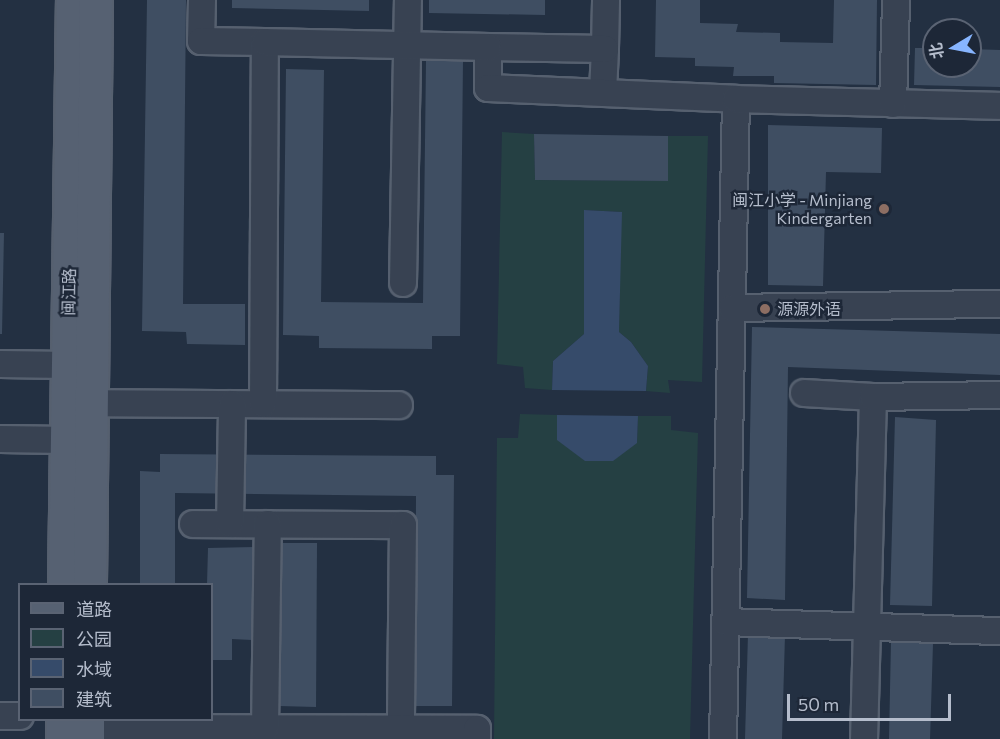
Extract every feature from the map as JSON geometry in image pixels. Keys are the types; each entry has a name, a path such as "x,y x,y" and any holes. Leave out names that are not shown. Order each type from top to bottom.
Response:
{"main road":[{"name":"闽江路","path":"65,583 67,440 80,403 68,365 73,0"},
{"name":"闽江路","path":"90,583 80,403 96,0"}],"lane":[{"path":"202,0 201,40 605,50"},
{"path":"403,283 408,0"},
{"path":"603,92 606,0"},
{"path":"893,104 896,0"},
{"path":"263,404 265,42"},
{"path":"488,46 488,88 736,99 1000,106"},
{"path":"723,739 736,99"},
{"path":"732,309 1000,304"},
{"path":"0,364 68,365"},
{"path":"804,393 873,398 1000,395"},
{"path":"864,739 873,398"},
{"path":"80,403 399,405"},
{"path":"230,524 232,404"},
{"path":"0,439 67,440"},
{"path":"193,524 403,525 401,729"},
{"path":"266,729 267,524"},
{"path":"725,622 1000,631"},
{"path":"0,716 18,716"},
{"path":"75,729 477,729 477,739"}],"green space":[{"path":"502,132 534,134 535,180 668,181 668,136 708,136 702,382 668,380 670,393 646,391 648,366 631,342 619,332 621,212 584,210 584,334 553,361 552,390 525,388 523,367 497,364"},
{"path":"520,414 557,415 557,440 637,443 638,416 671,416 671,430 698,433 690,739 494,739 497,438 518,438"}],"water":[{"path":"584,210 622,212 619,332 631,342 648,366 646,391 552,390 553,361 584,334"},
{"path":"557,415 638,416 637,443 613,461 585,461 557,440"}],"building":[{"path":"147,0 186,0 183,304 245,304 245,345 187,344 186,332 142,331"},
{"path":"232,0 369,0 369,11 232,8"},
{"path":"429,0 545,0 545,15 429,13"},
{"path":"656,0 700,0 700,23 738,24 736,32 780,33 780,42 833,43 834,0 877,0 876,85 774,83 774,76 733,76 734,67 695,66 695,58 655,57"},
{"path":"915,48 922,48 922,78 982,78 982,49 1000,50 1000,87 914,85"},
{"path":"426,61 463,61 460,336 432,336 432,349 319,348 319,336 283,335 286,69 324,70 321,302 423,303"},
{"path":"768,125 882,128 881,173 826,172 823,286 768,285"},
{"path":"534,134 668,136 668,181 535,180"},
{"path":"0,233 4,233 2,334 0,334"},
{"path":"752,327 1000,334 1000,375 788,367 785,600 747,598"},
{"path":"895,417 936,420 932,606 890,605"},
{"path":"160,454 436,456 436,475 454,475 452,706 415,706 416,496 175,493 175,583 140,583 140,471 160,472"},
{"path":"280,543 317,543 316,707 279,706"},
{"path":"254,547 252,640 232,639 232,660 213,660 213,583 207,583 208,548"},
{"path":"748,634 785,635 782,739 745,739"},
{"path":"891,642 933,643 930,739 889,739"}],"place":[{"name":"闽江小学 - Minjiang Kindergarten","path":"884,209"},
{"name":"源源外语","path":"765,309"}]}
